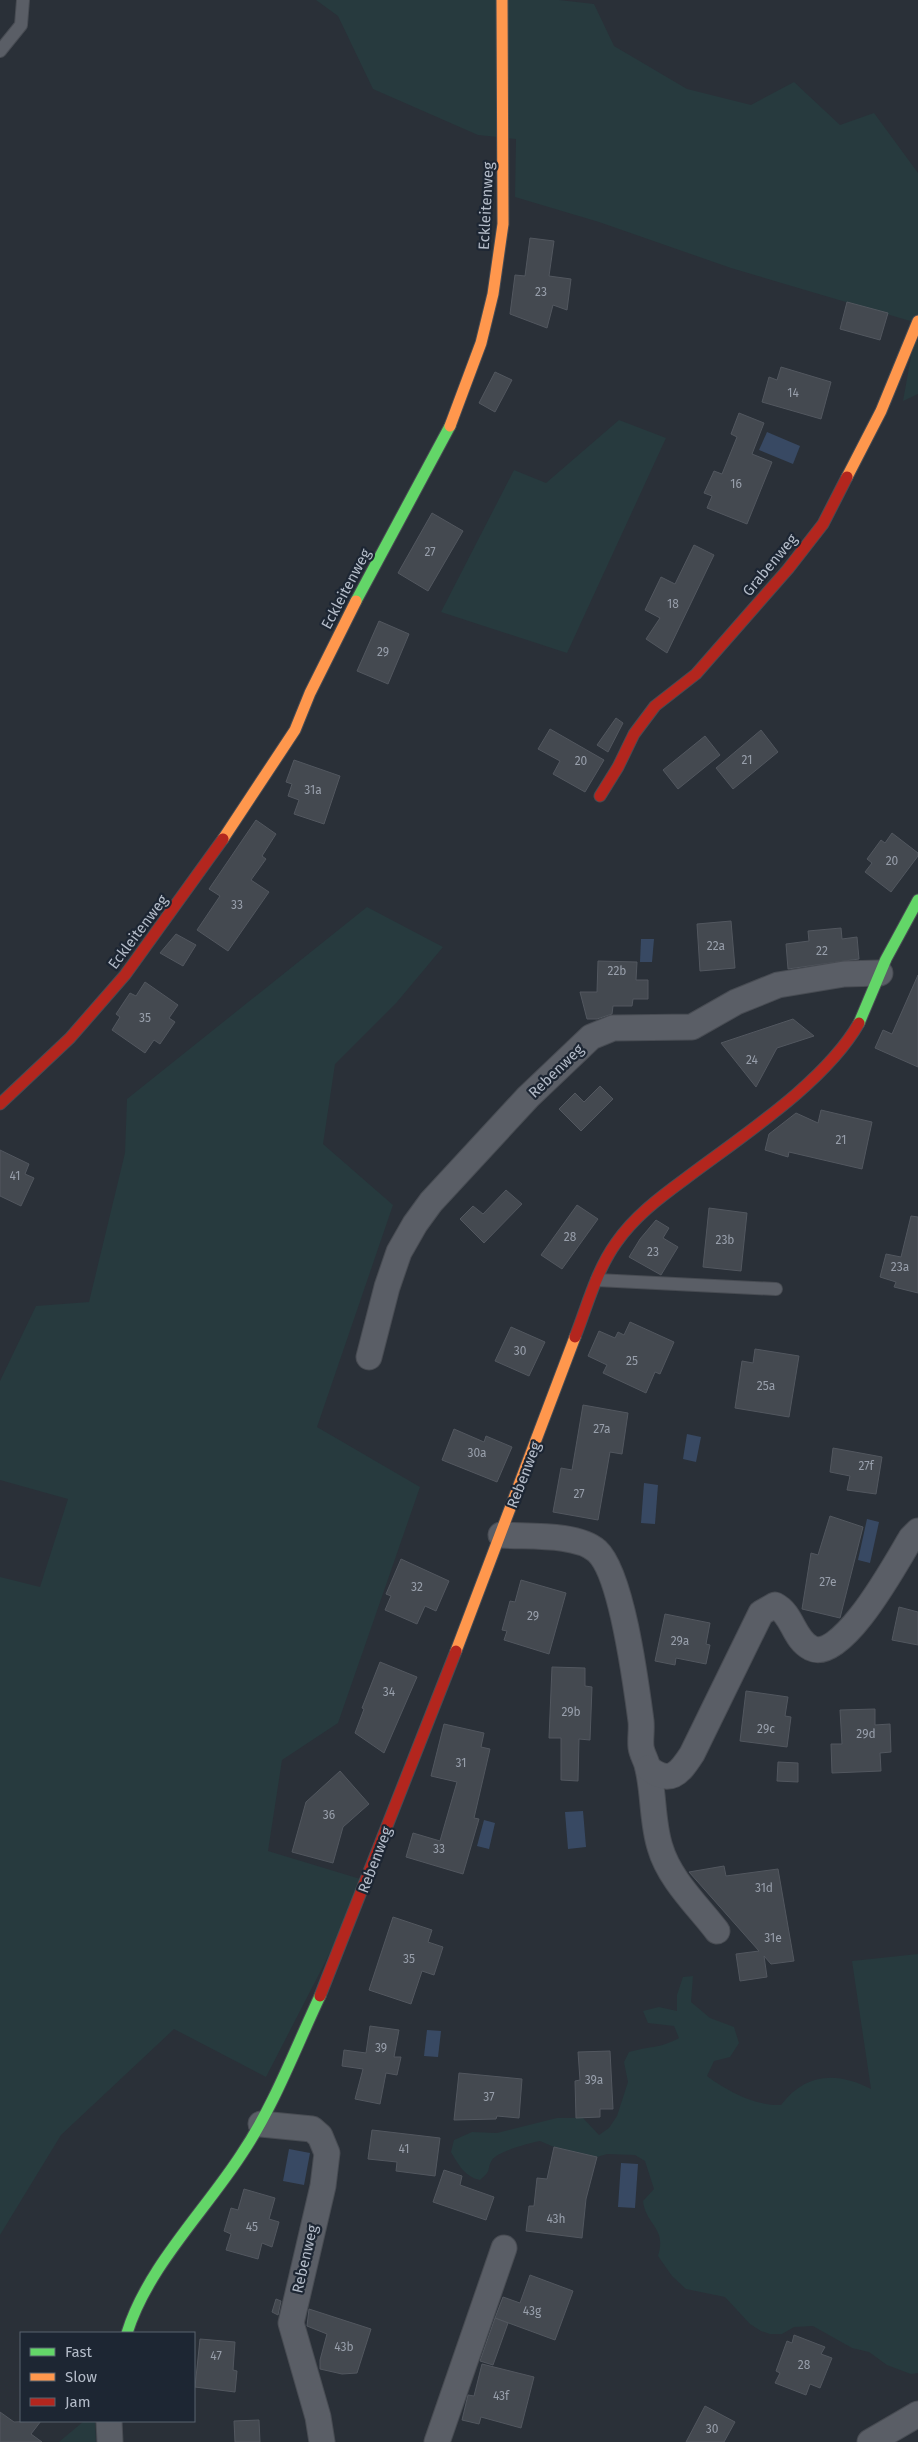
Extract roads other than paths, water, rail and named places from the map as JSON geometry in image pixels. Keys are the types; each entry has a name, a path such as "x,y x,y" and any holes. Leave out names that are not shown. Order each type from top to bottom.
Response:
{"street":[{"name":"Eckleitenweg","path":"0,1104 70,1038 125,975 238,819 295,730 310,693 361,592 451,425 481,343 493,294 503,224 502,0"},
{"name":"Grabenweg","path":"600,796 618,767 634,734 655,706 666,695 696,674 788,569 823,524 881,411 918,321"},
{"name":"Rebenweg","path":"126,2332 132,2317 156,2274 262,2124 330,1974 501,1535 597,1280 615,1244 644,1210 777,1109 824,1068 844,1047 858,1025 880,973 918,900"},
{"name":"Rebenweg","path":"368,1357 387,1287 399,1252 414,1224 431,1202 528,1097 591,1037 613,1028 692,1027 736,1002 778,985 844,974 880,973"},
{"path":"648,1768 657,1775 666,1778 683,1768 692,1754 761,1613 775,1605 782,1609 789,1617 802,1641 809,1648 817,1650 834,1645 866,1609 911,1538 918,1531"},
{"path":"501,1535 559,1538 580,1542 598,1552 606,1564 614,1582 625,1627 641,1722 641,1749 648,1768 660,1847 671,1872 717,1931"},
{"name":"Rebenweg","path":"262,2124 312,2129 320,2136 328,2153 291,2323 318,2417 322,2442"},
{"path":"437,2442 504,2248"},
{"path":"870,2442 918,2414"},
{"path":"109,2422 110,2442"}],"lane":[{"path":"0,52 21,25 23,0"},
{"path":"597,1280 776,1289"}],"water":[{"path":"767,432 800,446 793,464 759,450"},
{"path":"641,939 654,939 652,962 640,962"},
{"path":"687,1434 701,1437 696,1462 683,1459"},
{"path":"644,1483 658,1485 655,1524 641,1523"},
{"path":"867,1519 879,1522 870,1563 858,1560"},
{"path":"583,1811 586,1847 568,1849 565,1812"},
{"path":"484,1820 495,1823 489,1849 477,1846"},
{"path":"427,2030 441,2031 438,2057 424,2056"},
{"path":"289,2149 310,2153 304,2185 283,2181"},
{"path":"621,2163 638,2164 635,2208 618,2207"}]}
